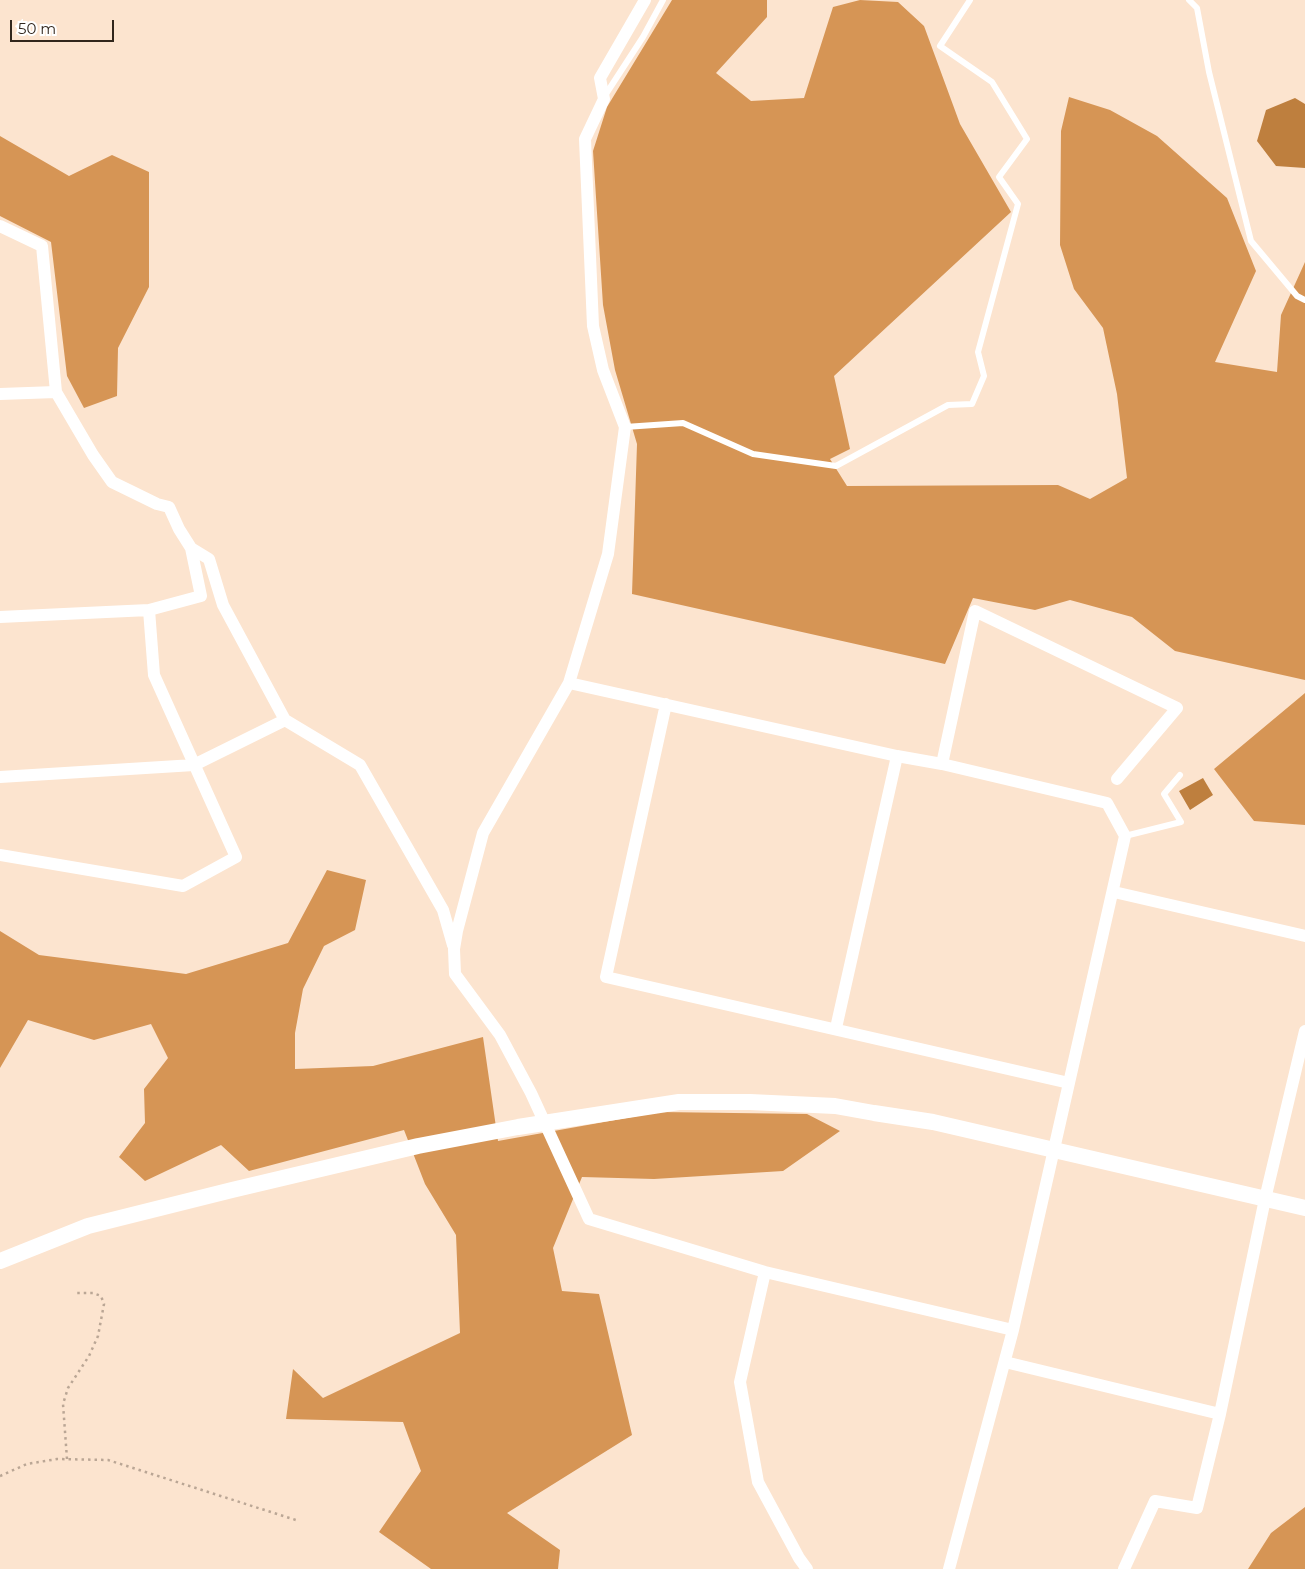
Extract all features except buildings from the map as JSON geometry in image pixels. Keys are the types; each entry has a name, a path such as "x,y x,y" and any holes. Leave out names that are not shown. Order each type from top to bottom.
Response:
{"street":[{"path":"454,949 482,833 569,683 608,554 625,427 604,370 593,326 585,139 604,98 600,78 645,0"},
{"path":"0,226 42,246 56,392 92,455 112,482 157,504 169,506 179,529 192,548 209,559 222,606 285,720 360,765 444,910 454,949 455,974 500,1035 531,1093 589,1219 765,1272 1013,1330"},
{"path":"0,394 56,392"},
{"path":"0,617 149,610 201,596 192,548"},
{"path":"0,855 183,886 236,857 154,675 149,610"},
{"path":"942,764 975,611 1177,708 1117,779"},
{"path":"569,683 897,756 942,764 1107,803 1125,836 1114,892 1013,1330 949,1569"},
{"path":"666,704 606,977 1069,1082"},
{"path":"0,777 194,765 285,720"},
{"path":"836,1028 897,756"},
{"path":"1114,892 1305,936"},
{"path":"1124,1569 1155,1501 1197,1508 1220,1414 1265,1199 1305,1031"},
{"path":"0,1261 88,1226 418,1146 518,1126 679,1102 750,1102 835,1106 933,1122 1305,1208"},
{"path":"765,1272 740,1382 758,1482 799,1558 807,1569"},
{"path":"1005,1362 1220,1414"}],"lane":[{"path":"604,98 643,37 663,0"},
{"path":"625,427 683,423 753,454 836,466 948,404 972,404 984,376 978,352 1018,204 999,177 1027,139 992,82 940,46 970,0"},
{"path":"1189,0 1197,8 1209,72 1252,241 1297,296 1305,300"},
{"path":"1125,836 1181,822 1164,794 1180,775"}],"path":[{"path":"67,1459 64,1404 68,1388 89,1356 98,1336 104,1304 101,1296 93,1293 75,1293"},
{"path":"0,1476 27,1464 67,1459 108,1460 299,1521"}],"shaded area":[{"path":"672,0 767,0 767,17 716,73 751,101 804,98 833,7 860,0 898,2 924,26 960,124 1011,212 834,376 850,449 830,459 847,486 1058,485 1090,499 1127,478 1117,394 1103,328 1074,289 1060,245 1061,131 1069,97 1110,110 1157,136 1227,198 1256,271 1215,362 1277,372 1281,315 1305,262 1305,680 1175,651 1132,617 1070,600 1035,610 973,598 945,664 632,594 637,444 615,370 603,305 593,151 607,107"},
{"path":"1295,98 1305,104 1305,168 1276,166 1257,141 1266,110"},
{"path":"0,136 69,176 112,155 149,172 149,287 118,348 117,396 84,408 67,376 51,242 0,216"},
{"path":"1305,693 1305,825 1254,821 1214,769"},
{"path":"1203,778 1213,795 1190,810 1179,791"},
{"path":"327,870 366,880 355,930 324,946 303,989 295,1033 295,1069 373,1066 483,1037 498,1141 660,1112 807,1114 840,1131 783,1171 654,1179 582,1177 553,1248 562,1291 599,1294 632,1435 507,1513 560,1550 558,1569 431,1569 379,1532 421,1471 403,1422 286,1419 293,1369 323,1398 460,1333 456,1235 425,1184 404,1130 249,1171 221,1145 145,1181 119,1157 145,1123 144,1089 168,1058 151,1024 94,1040 28,1020 0,1068 0,931 39,955 186,974 288,943"},
{"path":"1305,1507 1305,1569 1248,1569 1271,1533"}]}
